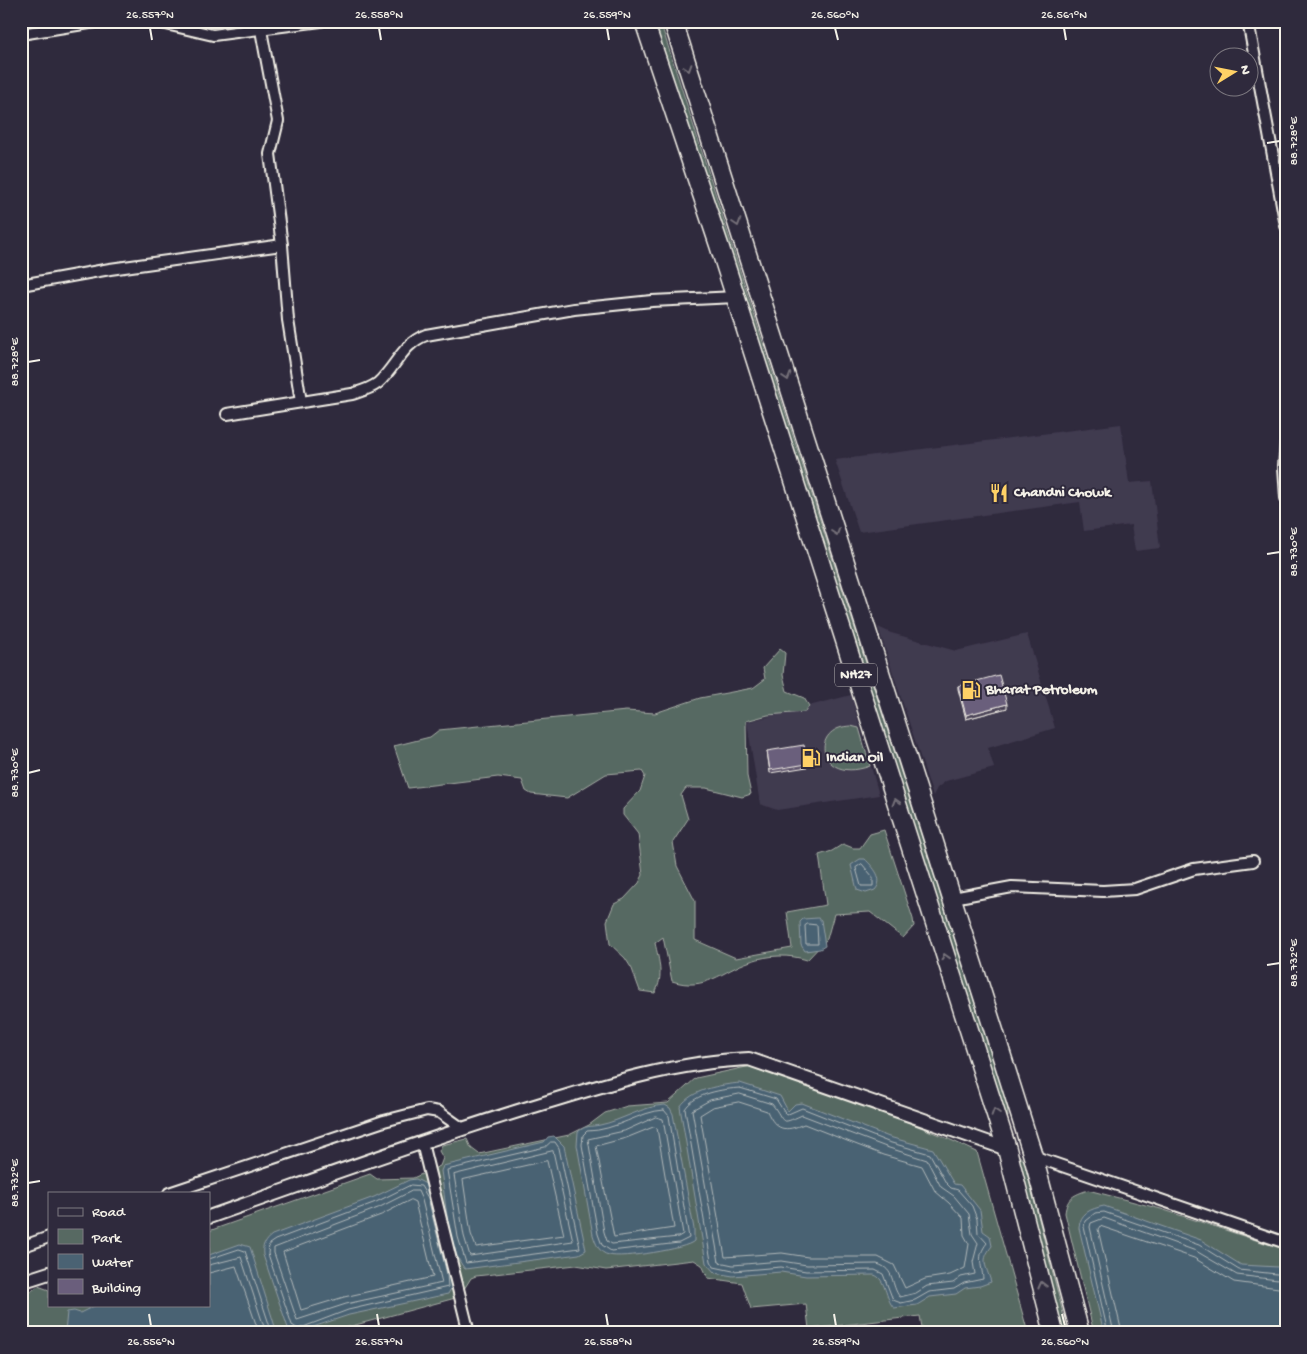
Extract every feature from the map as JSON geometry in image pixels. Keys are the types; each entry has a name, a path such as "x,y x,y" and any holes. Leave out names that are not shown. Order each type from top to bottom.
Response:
{"highway":[{"name":"NH27","path":"644,21 736,297 1007,1149 1054,1333"},
{"name":"NH27","path":"673,21 953,898 1033,1156 1080,1333"}],"street":[{"path":"21,34 102,21"},
{"path":"153,21 213,35 321,21"},
{"path":"1248,21 1286,226"},
{"path":"262,30 278,120 270,154 282,245 288,320 301,402"},
{"path":"21,285 110,269 282,245"},
{"path":"227,414 352,394 369,389 379,382 402,352 416,339 426,335 574,309 652,301 736,297"},
{"path":"1286,442 1284,466 1286,498"},
{"path":"953,898 1012,887 1104,891 1135,889 1194,869 1253,861"},
{"path":"210,1217 463,1129 606,1084 714,1061 748,1059 1007,1149"},
{"path":"172,1192 384,1121 427,1110 439,1112 463,1129"},
{"path":"422,1143 469,1333"},
{"path":"1033,1156 1286,1243"},
{"path":"21,1247 48,1236"},
{"path":"21,1282 48,1273"}],"shaded area":[{"name":"Chandni Chowk","path":"1121,424 1129,483 1152,481 1160,548 1135,551 1131,525 1084,531 1080,502 859,532 835,460"},
{"name":"Bharat Petroleum","path":"878,627 891,633 956,651 1027,634 1055,728 988,748 994,768 946,781 937,788 933,796"},
{"name":"Indian Oil","path":"851,695 879,795 777,810 760,804 747,722"}],"green space":[{"path":"650,21 660,21 1007,1103 1008,1117 1006,1120"},
{"path":"780,649 785,653 783,675 787,691 804,698 809,706 805,712 768,715 746,721 747,776 751,794 742,797 706,788 686,788 681,795 688,819 673,842 677,866 695,901 695,940 736,958 792,948 787,912 826,905 819,855 832,851 843,844 853,848 860,848 870,834 884,830 913,919 914,926 903,938 870,912 834,914 827,939 807,960 786,956 765,957 740,965 704,982 684,984 672,981 663,937 655,943 660,968 658,987 655,993 640,991 632,969 625,958 610,944 607,921 614,904 624,899 639,883 643,875 638,834 623,815 623,809 640,791 645,776 642,771 606,774 567,798 531,794 526,791 522,780 498,777 408,788 394,746 430,737 439,730 626,711 655,713 700,698 753,688 765,679 763,668"},
{"path":"851,726 859,728 870,766 852,770 839,768 830,762 825,754 824,744 829,735 837,729"},
{"path":"751,1066 893,1117 977,1152 1028,1333 923,1333 920,1316 809,1329 806,1304 751,1309 742,1283 708,1278 702,1265 694,1260 606,1270 576,1265 476,1276 471,1278 459,1297 326,1333 21,1333 21,1306 27,1305 29,1293 38,1286 48,1290 48,1306 210,1306 210,1231 370,1174 377,1179 413,1178 440,1166 443,1158 439,1151 442,1145 467,1139 471,1148 479,1154 569,1135 589,1125 605,1113 627,1106 668,1103 696,1078"},
{"path":"1017,1153 1024,1161 1068,1333 1059,1333"},
{"path":"1088,1190 1161,1209 1286,1250 1286,1333 1094,1333 1065,1213 1067,1203 1072,1197"}],"water":[{"path":"860,859 865,859 874,869 879,882 875,890 866,893 857,890 851,865"},
{"path":"818,918 821,920 825,946 820,949 805,951 801,945 800,922 803,919"},
{"path":"740,1083 780,1096 788,1111 795,1104 802,1103 889,1137 933,1149 954,1184 960,1185 980,1210 983,1231 990,1236 992,1246 985,1260 991,1282 965,1288 956,1294 930,1297 917,1305 894,1308 881,1280 874,1275 806,1276 781,1272 733,1276 715,1273 706,1263 680,1107 685,1101 699,1092"},
{"path":"665,1105 670,1108 673,1114 694,1229 694,1241 679,1247 653,1253 626,1256 606,1254 598,1248 593,1235 577,1145 578,1132 586,1127 608,1123 649,1108"},
{"path":"554,1136 564,1146 586,1250 579,1254 465,1269 459,1260 451,1236 441,1171 443,1166 544,1142 548,1137"},
{"path":"416,1179 428,1185 454,1283 448,1294 349,1315 301,1331 288,1328 263,1255 263,1246 267,1239 272,1235 374,1197 409,1180"},
{"path":"1104,1206 1201,1240 1241,1265 1278,1267 1286,1270 1286,1333 1104,1333 1079,1228 1084,1215"},
{"path":"240,1244 250,1247 277,1333 65,1333 67,1312 74,1311 80,1313 94,1306 210,1306 210,1255"}],"building":[{"path":"999,675 1007,704 966,715 958,686"},
{"path":"804,745 807,764 770,770 767,751"}],"place":[{"name":"Chandni Chowk","path":"999,493"},
{"name":"Bharat Petroleum","path":"971,690"},
{"name":"Indian Oil","path":"811,758"}]}
